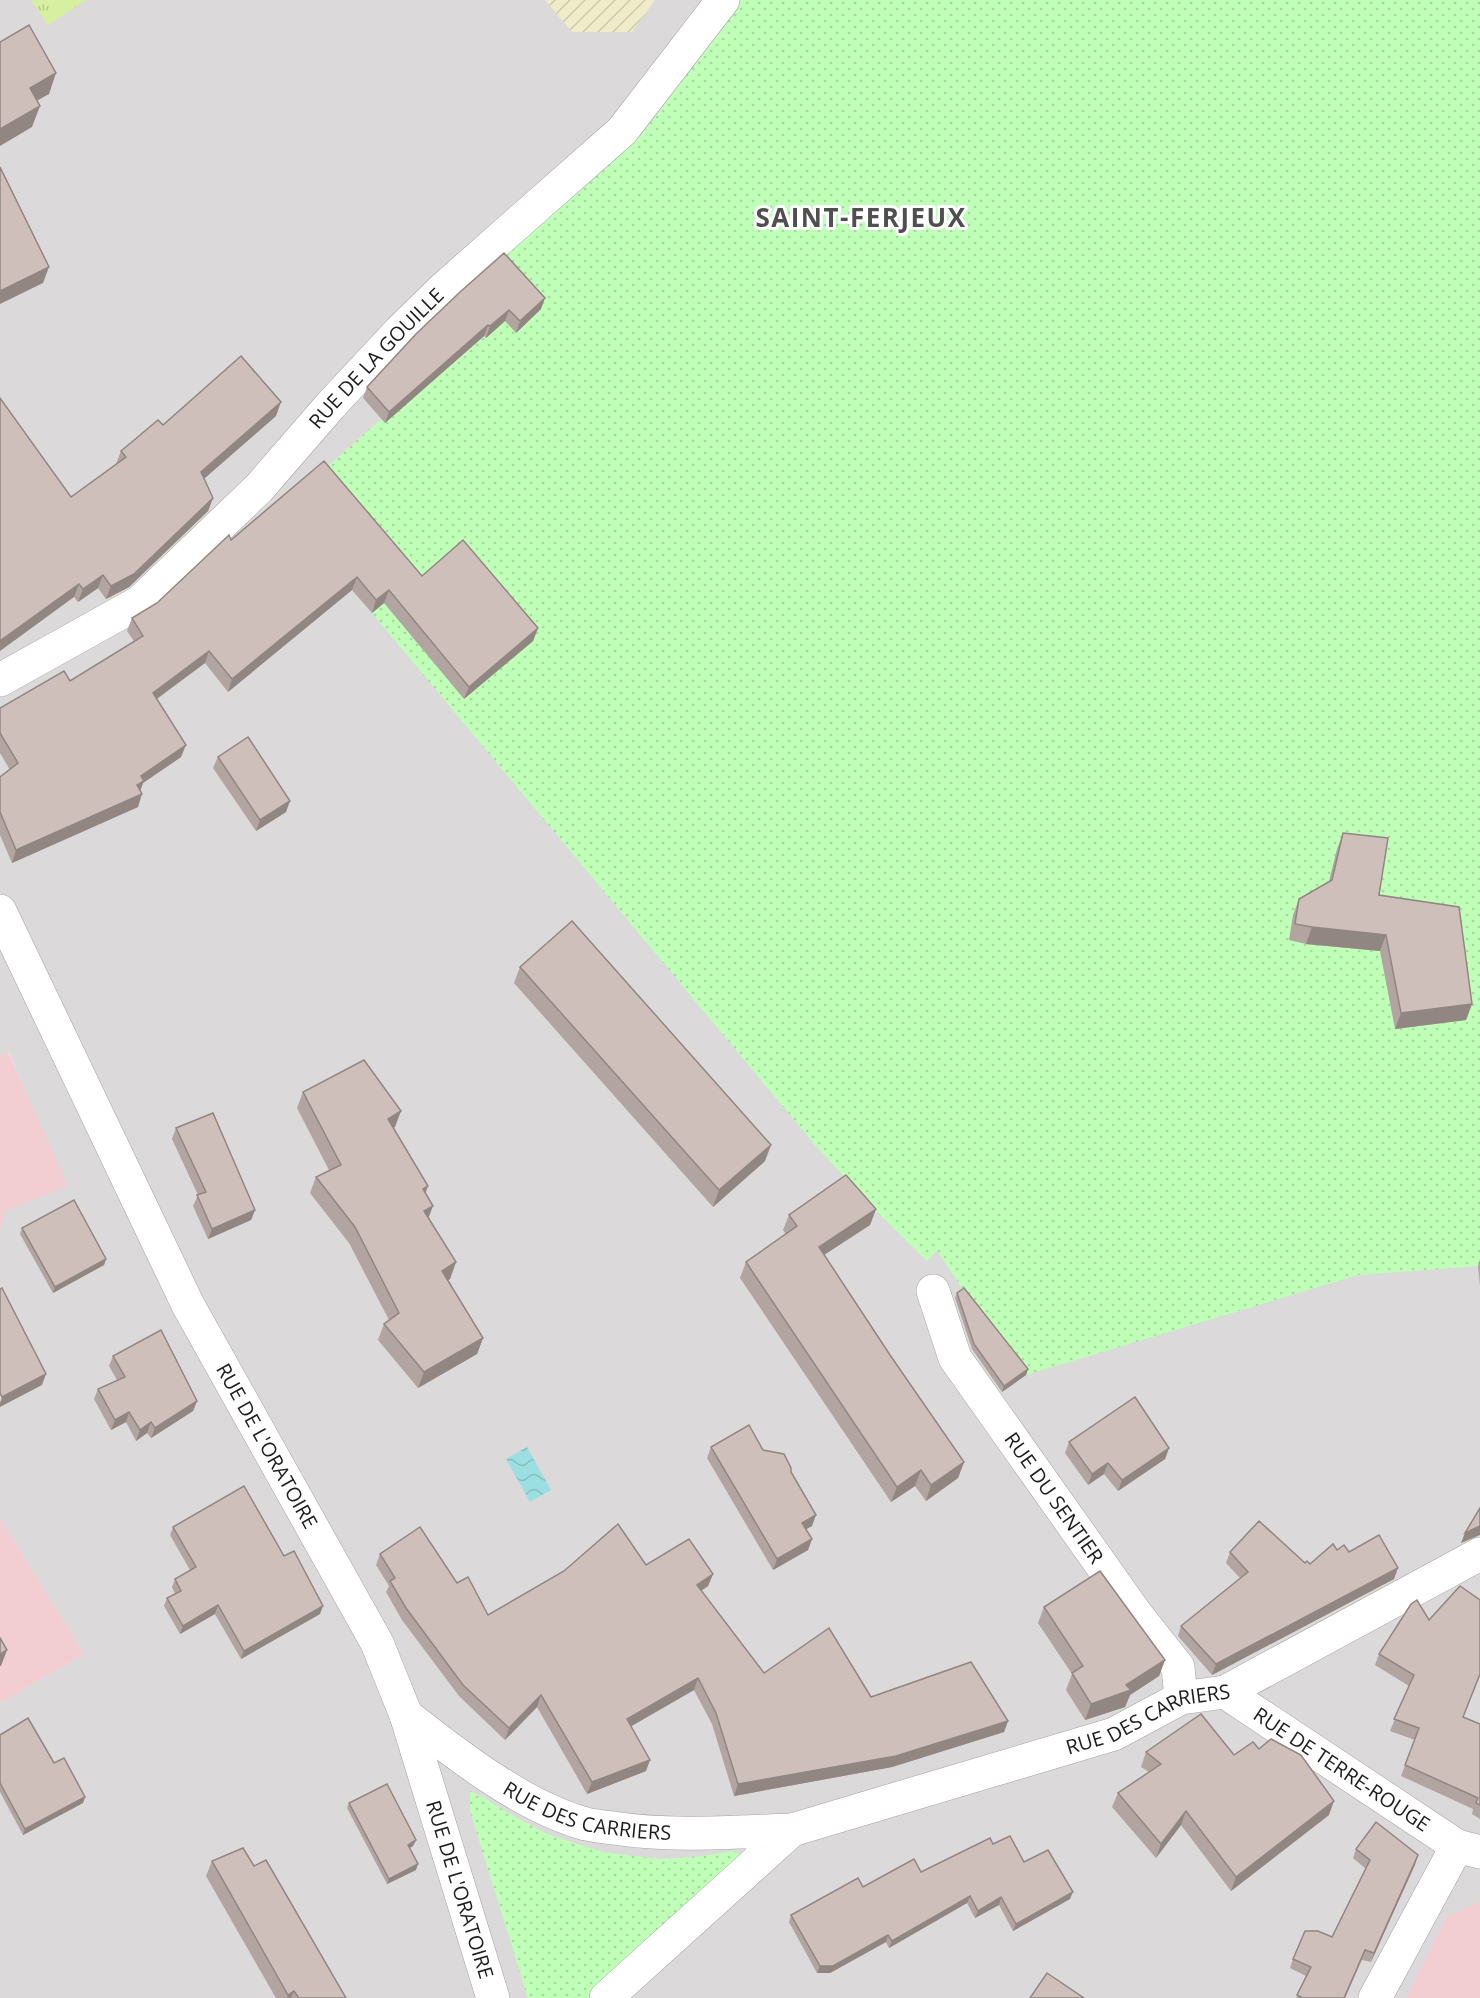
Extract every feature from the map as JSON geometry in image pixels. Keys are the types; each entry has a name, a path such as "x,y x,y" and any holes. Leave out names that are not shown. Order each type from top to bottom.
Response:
{"street":[{"name":"RUE DE LA GOUILLE","path":"0,680 140,602 259,488 330,406 443,289 622,131 723,0"},
{"name":"RUE DE L'ORATOIRE","path":"0,910 188,1305 377,1643 406,1716 493,1998"},
{"name":"RUE DU SENTIER","path":"933,1291 955,1358 1136,1614 1179,1666 1181,1698"},
{"name":"RUE DES CARRIERS","path":"406,1716 480,1771 540,1806 586,1824 633,1831 678,1834 792,1830 1114,1734 1181,1698 1225,1692 1480,1554"},
{"name":"RUE DE TERRE-ROUGE","path":"1225,1692 1468,1849 1375,1998"},
{"name":"RUE DES CARRIERS","path":"606,1998 792,1830"}],"shaded area":[{"path":"0,0 1480,0 1480,1998 0,1998 0,1703 84,1654 0,1518 0,1231 26,1093 9,1052 0,1055"},
{"path":"545,0 655,0 632,32 572,32"},
{"path":"8,1052 68,1186 5,1211 0,1231 0,1055"},
{"path":"0,1518 84,1654 0,1703"},
{"path":"1480,1901 1480,1998 1406,1998 1446,1918"}],"green space":[{"path":"31,0 86,0 48,25"},
{"path":"742,0 1480,0 1480,1266 1358,1275 1026,1375 994,1335 937,1251 927,1261 874,1209 815,1145 372,613 390,597 319,474 381,419 385,423 497,261 641,135"},
{"path":"470,1791 547,1834 602,1852 659,1859 696,1857 733,1851 742,1855 588,1998 528,1998 470,1811"}],"water":[{"path":"527,1447 551,1490 530,1502 506,1459"}],"building":[{"path":"29,25 56,73 30,88 40,106 0,129 0,42"},
{"path":"0,167 49,267 0,291"},
{"path":"504,253 545,298 520,321 509,310 490,326 488,325 389,412 367,387 416,334"},
{"path":"241,356 281,402 201,472 213,498 134,574 111,586 103,575 83,589 79,584 0,641 0,398 71,497 126,457 121,451 158,420 163,425"},
{"path":"324,461 422,576 463,540 538,628 469,687 389,590 376,600 357,577 232,679 209,651 153,693 186,745 141,776 144,781 137,785 142,794 16,850 0,812 0,777 18,763 0,733 0,708 64,671 70,681 143,636 132,618 157,603 229,535 231,540"},
{"path":"248,737 290,801 260,820 218,757"},
{"path":"1343,833 1388,838 1379,895 1459,907 1472,1004 1401,1013 1386,935 1295,924 1299,899 1332,880"},
{"path":"572,921 771,1145 719,1190 520,967"},
{"path":"364,1060 401,1111 388,1119 428,1186 423,1189 433,1206 424,1211 456,1262 442,1271 483,1338 424,1372 384,1324 399,1313 355,1227 316,1177 341,1165 303,1092"},
{"path":"213,1113 255,1210 212,1229 197,1195 206,1192 176,1128"},
{"path":"846,1175 876,1209 819,1247 964,1462 931,1485 921,1470 897,1487 746,1262 797,1226 789,1215"},
{"path":"74,1200 106,1259 55,1287 22,1228"},
{"path":"2,1288 46,1374 2,1397 0,1393 0,1289"},
{"path":"964,1288 1028,1369 1004,1386 974,1344 957,1293"},
{"path":"161,1330 197,1401 155,1428 151,1422 140,1430 129,1412 115,1420 98,1389 125,1377 113,1356"},
{"path":"1135,1397 1169,1448 1122,1480 1108,1463 1092,1474 1069,1442"},
{"path":"749,1425 763,1450 784,1454 791,1472 816,1515 802,1523 812,1539 777,1559 711,1447"},
{"path":"244,1486 284,1556 294,1551 323,1606 244,1651 218,1605 183,1626 167,1598 181,1591 175,1579 196,1567 173,1527"},
{"path":"1480,1508 1480,1526 1465,1533"},
{"path":"1259,1521 1305,1563 1307,1561 1310,1564 1333,1544 1337,1550 1344,1545 1349,1552 1379,1535 1398,1568 1216,1664 1181,1626 1248,1572 1230,1552"},
{"path":"618,1524 646,1565 689,1539 713,1574 697,1585 764,1673 829,1628 871,1697 971,1662 1008,1721 896,1756 738,1784 716,1713 698,1678 627,1719 650,1760 592,1782 541,1695 509,1728 463,1685 406,1608 390,1581 395,1578 380,1554 420,1527 457,1583 468,1577 488,1615 564,1571"},
{"path":"1100,1571 1165,1660 1126,1685 1131,1690 1091,1704 1072,1673 1083,1666 1044,1607"},
{"path":"1460,1586 1480,1600 1480,1674 1463,1717 1480,1724 1480,1805 1476,1803 1478,1798 1405,1765 1419,1728 1394,1719 1414,1675 1379,1654 1411,1604 1417,1600 1429,1620"},
{"path":"0,1638 7,1650 0,1654"},
{"path":"1201,1714 1234,1755 1253,1742 1259,1749 1271,1739 1301,1755 1334,1801 1236,1877 1186,1811 1161,1844 1118,1793 1161,1764 1146,1752"},
{"path":"28,1718 54,1763 64,1758 85,1797 25,1829 0,1783 0,1735"},
{"path":"387,1784 416,1840 408,1845 418,1864 389,1879 349,1803"},
{"path":"1376,1822 1418,1855 1374,1953 1365,1950 1344,1998 1300,1998 1297,1995 1311,1967 1293,1959 1305,1931 1318,1931 1332,1937 1370,1860 1356,1849"},
{"path":"1010,1836 1024,1862 1048,1850 1073,1892 1016,1924 1001,1897 978,1911 970,1896 892,1941 888,1935 833,1966 820,1966 791,1915 858,1878 863,1887 914,1859 921,1872 990,1838 993,1844"},
{"path":"243,1848 254,1866 266,1860 346,1998 299,1998 294,1991 288,1995 212,1861"},
{"path":"1047,1973 1084,1998 1030,1998"}],"district":[{"name":"SAINT-FERJEUX","path":"861,218"}]}
